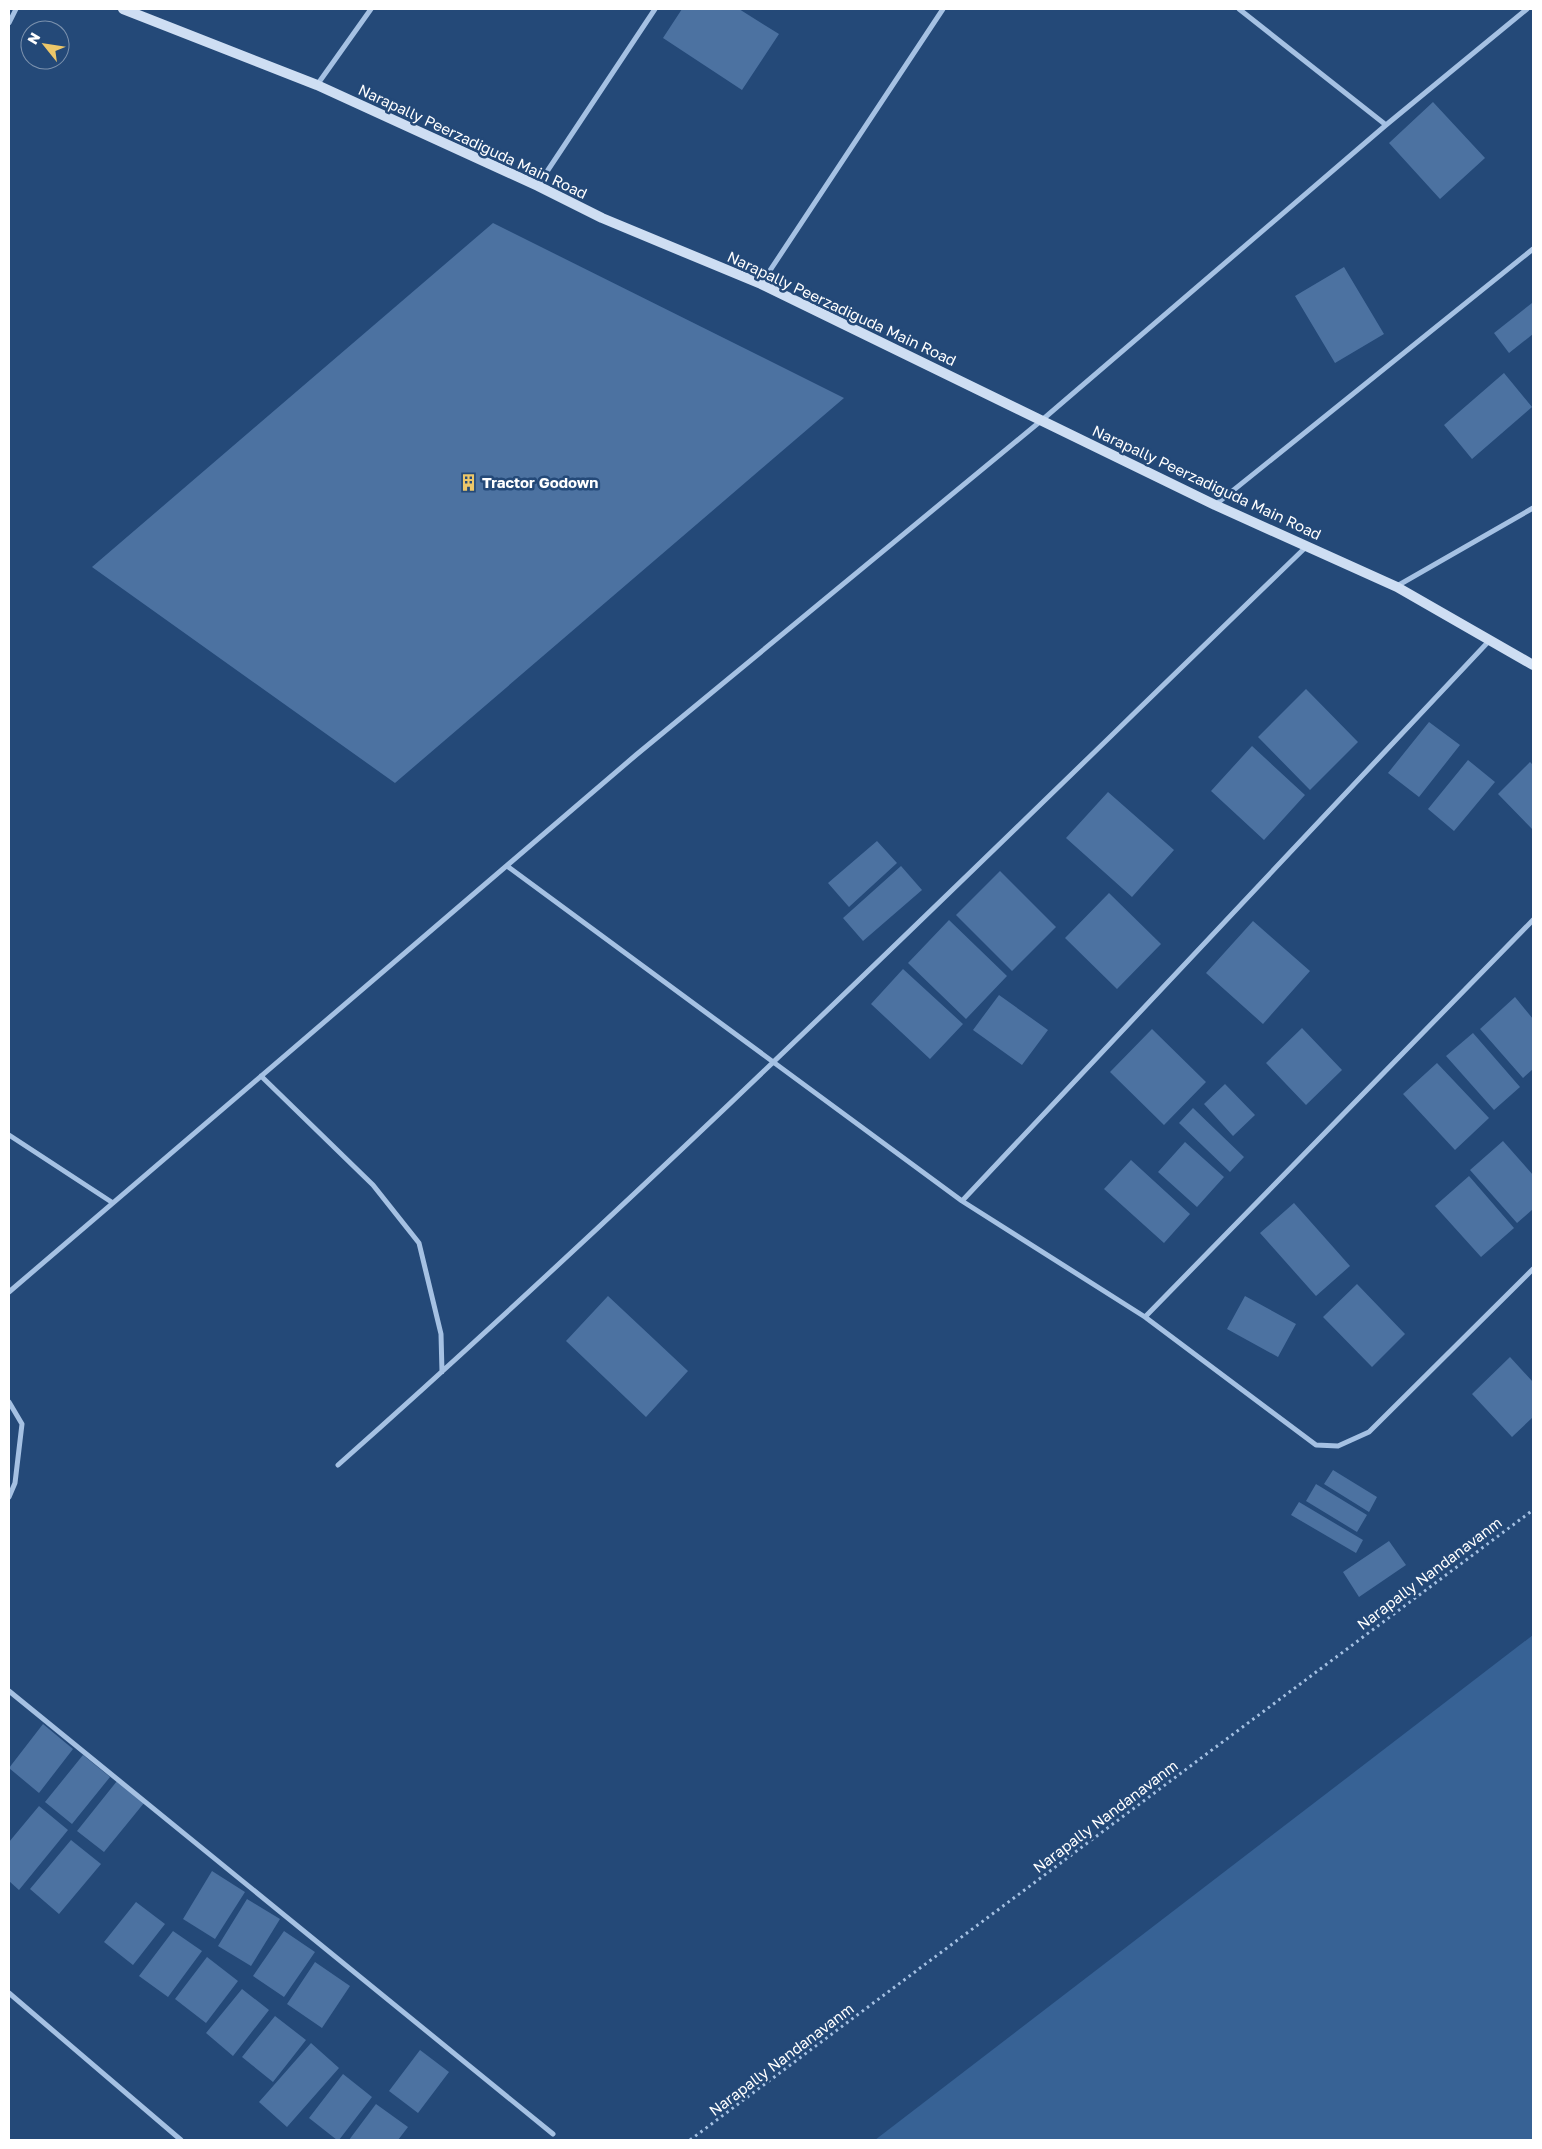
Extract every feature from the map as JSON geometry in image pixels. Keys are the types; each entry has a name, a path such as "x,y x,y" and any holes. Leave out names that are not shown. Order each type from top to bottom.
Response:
{"street":[{"path":"9,23 16,9"},
{"name":"Narapally Peerzadiguda Main Road","path":"123,9 317,86 538,186 602,218 761,284 1215,505 1397,587 1533,665"},
{"path":"317,86 371,9"},
{"path":"538,186 656,9"},
{"path":"761,284 943,9"},
{"path":"1239,9 1386,125"},
{"path":"9,1292 652,742 1042,420 1386,125 1527,9"},
{"path":"1215,505 1533,249"},
{"path":"1397,587 1533,508"},
{"path":"338,1465 442,1372 773,1062 1308,546"},
{"path":"962,1201 1490,640"},
{"path":"507,866 962,1201 1145,1317 1316,1445 1338,1446 1369,1432 1533,1269"},
{"path":"1145,1317 1533,920"},
{"path":"261,1076 373,1185 419,1242 441,1334 442,1372"},
{"path":"9,1135 113,1203"},
{"path":"9,1402 22,1424 15,1483 9,1497"},
{"path":"9,1691 553,2134"},
{"path":"9,1993 181,2140"}],"path":[{"name":"Narapally Nandanavanm","path":"690,2140 1533,1510"}],"shaded area":[{"path":"1533,1635 1533,2140 875,2140"}],"building":[{"path":"682,9 739,9 779,34 742,90 663,38"},
{"path":"1433,102 1485,158 1440,199 1389,143"},
{"name":"Tractor Godown","path":"493,223 844,398 395,783 92,567"},
{"path":"1344,267 1384,334 1335,363 1295,296"},
{"path":"1532,303 1533,334 1509,353 1494,333"},
{"path":"1504,373 1532,407 1472,459 1444,425"},
{"path":"1306,689 1358,742 1310,790 1258,737"},
{"path":"1429,722 1460,745 1419,797 1388,773"},
{"path":"1252,746 1305,795 1264,840 1211,791"},
{"path":"1468,760 1495,782 1454,831 1428,809"},
{"path":"1530,762 1533,765 1533,830 1498,794"},
{"path":"1108,792 1174,850 1132,897 1066,838"},
{"path":"877,841 897,863 849,907 828,883"},
{"path":"901,866 922,890 863,941 843,918"},
{"path":"1000,871 1056,927 1012,971 956,915"},
{"path":"1109,893 1161,944 1117,989 1065,938"},
{"path":"949,920 1007,976 966,1019 908,963"},
{"path":"1253,921 1310,971 1263,1024 1206,973"},
{"path":"903,969 963,1024 930,1059 871,1004"},
{"path":"999,995 1048,1030 1022,1065 973,1030"},
{"path":"1515,997 1533,1019 1533,1069 1523,1078 1480,1029"},
{"path":"1302,1028 1342,1070 1306,1105 1266,1063"},
{"path":"1152,1029 1206,1082 1164,1125 1110,1072"},
{"path":"1473,1033 1520,1087 1494,1110 1446,1056"},
{"path":"1437,1063 1489,1118 1455,1150 1403,1094"},
{"path":"1225,1084 1255,1115 1233,1136 1204,1104"},
{"path":"1193,1108 1244,1157 1230,1172 1179,1123"},
{"path":"1503,1141 1533,1175 1533,1209 1517,1223 1470,1170"},
{"path":"1185,1142 1224,1177 1197,1207 1158,1172"},
{"path":"1131,1160 1190,1214 1164,1243 1104,1189"},
{"path":"1469,1176 1514,1228 1481,1257 1435,1206"},
{"path":"1294,1203 1350,1266 1316,1296 1260,1233"},
{"path":"1357,1284 1405,1334 1372,1367 1323,1317"},
{"path":"608,1296 688,1371 646,1417 566,1341"},
{"path":"1245,1296 1296,1324 1278,1357 1227,1329"},
{"path":"1510,1357 1533,1382 1533,1417 1512,1437 1472,1394"},
{"path":"1333,1470 1377,1497 1369,1512 1324,1484"},
{"path":"1316,1484 1367,1515 1357,1532 1306,1501"},
{"path":"1299,1502 1363,1540 1356,1553 1291,1515"},
{"path":"1389,1541 1406,1565 1359,1597 1343,1572"},
{"path":"43,1724 73,1749 39,1793 9,1768"},
{"path":"83,1755 110,1777 72,1824 45,1802"},
{"path":"117,1781 144,1803 104,1852 77,1831"},
{"path":"39,1806 68,1830 19,1890 9,1881 9,1842"},
{"path":"71,1840 101,1864 59,1914 30,1889"},
{"path":"212,1871 245,1892 215,1939 183,1919"},
{"path":"247,1899 280,1919 251,1966 218,1946"},
{"path":"136,1902 165,1924 133,1965 104,1942"},
{"path":"173,1931 202,1951 168,1997 139,1976"},
{"path":"284,1931 315,1952 284,1997 253,1976"},
{"path":"207,1957 238,1981 206,2023 175,1999"},
{"path":"315,1962 350,1986 322,2028 287,2004"},
{"path":"242,1989 269,2010 233,2056 206,2033"},
{"path":"275,2016 306,2040 273,2082 242,2057"},
{"path":"311,2043 339,2068 287,2127 259,2102"},
{"path":"420,2050 449,2072 418,2113 389,2091"},
{"path":"343,2074 372,2097 339,2140 337,2140 309,2118"},
{"path":"376,2104 408,2127 398,2140 349,2140"}],"place":[{"name":"Tractor Godown","path":"468,482"}]}
